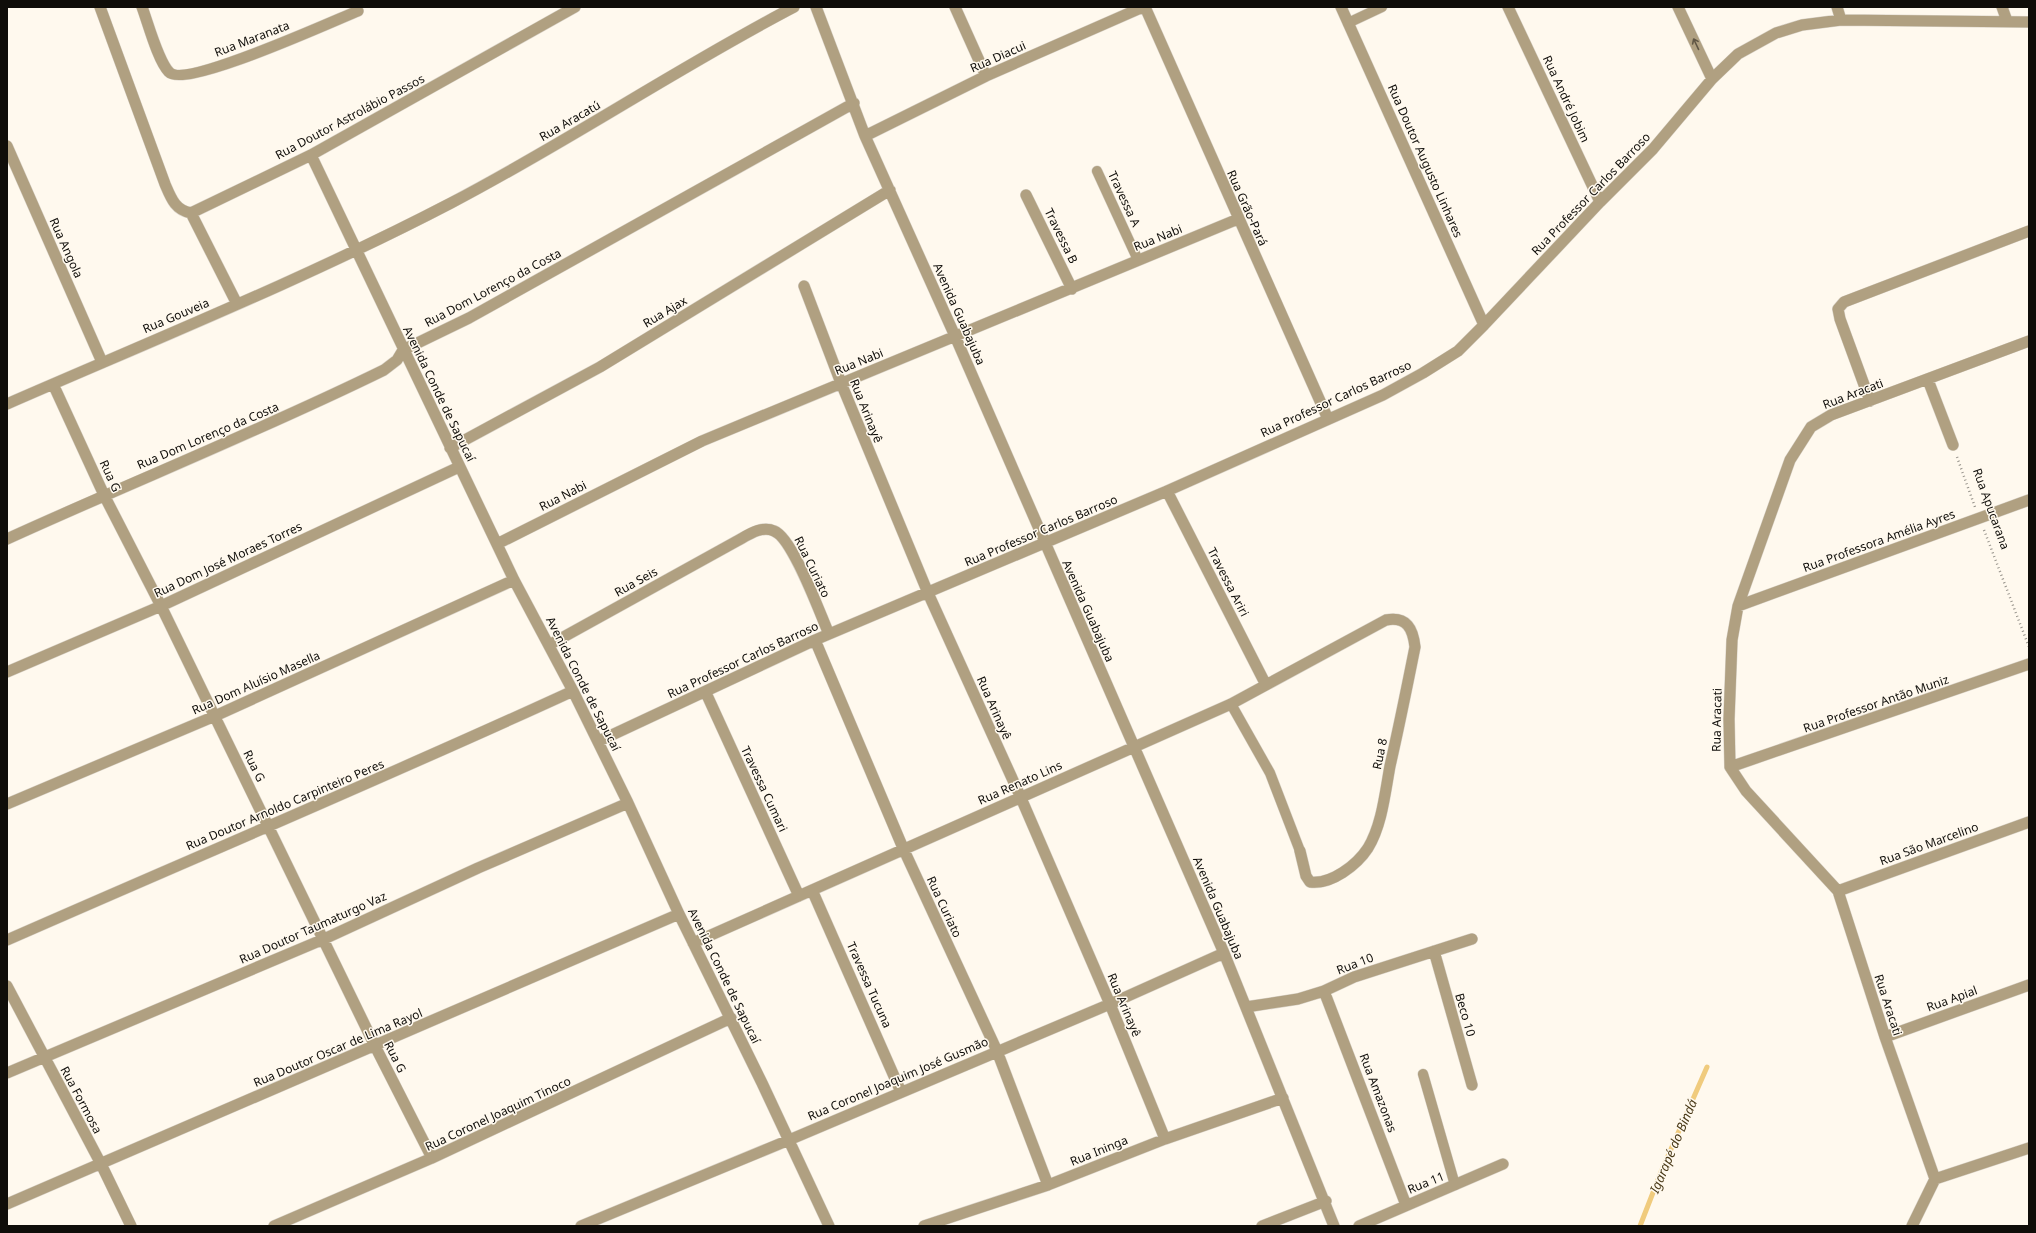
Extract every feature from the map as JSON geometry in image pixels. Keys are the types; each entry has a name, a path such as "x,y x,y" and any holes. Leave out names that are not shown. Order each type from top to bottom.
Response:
{"street":[{"path":"100,7 156,162 176,207 191,214 237,304"},
{"name":"Rua Maranata","path":"142,7 161,58 169,72 180,76 237,61 358,10"},
{"name":"Rua Doutor Astrolábio Passos","path":"191,214 311,155 575,7"},
{"name":"Rua Aracatú","path":"355,250 488,183 743,34 794,7"},
{"name":"Avenida Guabajuba","path":"816,7 866,136 955,336 1224,953 1326,1201 1334,1226"},
{"path":"955,7 986,76"},
{"name":"Rua Diacui","path":"866,136 986,76 1144,7"},
{"name":"Rua Grão-Pará","path":"1144,7 1328,419"},
{"name":"Rua Doutor Augusto Linhares","path":"1340,7 1484,325"},
{"name":"Rua André Jobim","path":"1508,7 1600,202"},
{"path":"1678,7 1712,79"},
{"path":"1837,7 1841,20"},
{"path":"2002,7 2007,21"},
{"name":"Rua Professor Carlos Barroso","path":"599,742 706,693 815,640 1167,491 1383,395 1423,373 1458,350 1484,325 1600,202 1653,149 1712,79 1738,54 1776,33 1802,25 1841,20 2029,22"},
{"name":"Rua Dom Lorenço da Costa","path":"7,539 104,495 284,418 371,376 391,365 403,350 469,318 854,103"},
{"name":"Rua Angola","path":"7,146 102,362"},
{"name":"Avenida Conde de Sapucaí","path":"311,155 355,250 514,580 599,742 679,914 731,1018 829,1226"},
{"name":"Rua Ajax","path":"450,448 600,367 890,190"},
{"name":"Travessa B","path":"1026,195 1072,289"},
{"name":"Rua Nabi","path":"497,544 702,442 1238,219"},
{"path":"1870,401 1840,320 1838,309 1844,302 2029,231"},
{"name":"Rua Gouveia","path":"7,404 237,304 355,250"},
{"name":"Rua Arinayê","path":"804,286 841,383 928,593 1021,798 1110,1004 1164,1139"},
{"name":"Rua Aracati","path":"1935,1179 1884,1037 1838,891 1746,791 1730,767 1729,719 1732,640 1738,606 1790,460 1805,434 1819,421 2029,341"},
{"path":"1928,380 1953,445"},
{"name":"Rua G","path":"53,384 104,495 161,606 375,1046 432,1158"},
{"name":"Rua Dom José Moraes Torres","path":"7,672 161,606 459,467"},
{"name":"Travessa Ariri","path":"1167,491 1266,685"},
{"name":"Rua Professora Amélia Ayres","path":"1738,606 2029,500"},
{"name":"Rua Curiato","path":"737,541 762,530 774,530 782,536 792,550 829,634"},
{"name":"Rua Seis","path":"549,645 737,541"},
{"name":"Rua Dom Aluísio Masella","path":"7,804 215,716 514,580"},
{"name":"Rua 8","path":"1300,851 1306,876 1310,882 1323,882 1334,877 1358,861 1369,847 1381,815 1415,647 1413,634 1408,624 1393,618 1369,628 1354,639"},
{"name":"Rua Renato Lins","path":"693,942 1231,704 1354,639"},
{"name":"Rua Curiato","path":"815,640 903,848 997,1051 1048,1185"},
{"name":"Rua Professor Antão Muniz","path":"1730,767 2029,664"},
{"name":"Rua Doutor Arnoldo Carpinteiro Peres","path":"7,940 268,825 425,760 573,691"},
{"name":"Travessa Cumari","path":"706,693 799,896"},
{"name":"Rua Doutor Taumaturgo Vaz","path":"7,1073 324,939 478,868 628,803"},
{"name":"Rua São Marcelino","path":"1838,891 2029,822"},
{"name":"Travessa Tucuna","path":"812,890 901,1092"},
{"name":"Rua Doutor Oscar de Lima Rayol","path":"7,1204 679,914"},
{"name":"Rua 10","path":"1246,1008 1284,1002 1324,991 1354,977 1472,940"},
{"name":"Beco 10","path":"1434,951 1472,1085"},
{"name":"Rua Coronel Joaquim José Gusmão","path":"581,1226 1110,1004 1224,953"},
{"name":"Rua Apial","path":"1884,1037 2029,985"},
{"name":"Rua Formosa","path":"7,986 43,1057 101,1164 131,1226"},
{"name":"Rua Amazonas","path":"1324,991 1406,1205"},
{"name":"Rua Coronel Joaquim Tinoco","path":"274,1226 432,1158 731,1018"},
{"name":"Rua Ininga","path":"924,1226 1048,1185 1164,1139 1283,1098"},
{"path":"1912,1226 1935,1179 2029,1148"},
{"name":"Rua 11","path":"1359,1226 1503,1164"},
{"path":"1262,1226 1326,1201"}],"lane":[{"path":"1348,23 1382,7"},
{"name":"Travessa A","path":"1097,171 1138,260"},
{"path":"1231,704 1270,773 1300,851"},
{"path":"1423,1074 1455,1185"}],"path":[{"name":"Rua Apucarana","path":"1953,445 2029,647"}],"waterway":[{"name":"Igarapé do Bindá","path":"1640,1226 1661,1172 1707,1067"}]}
